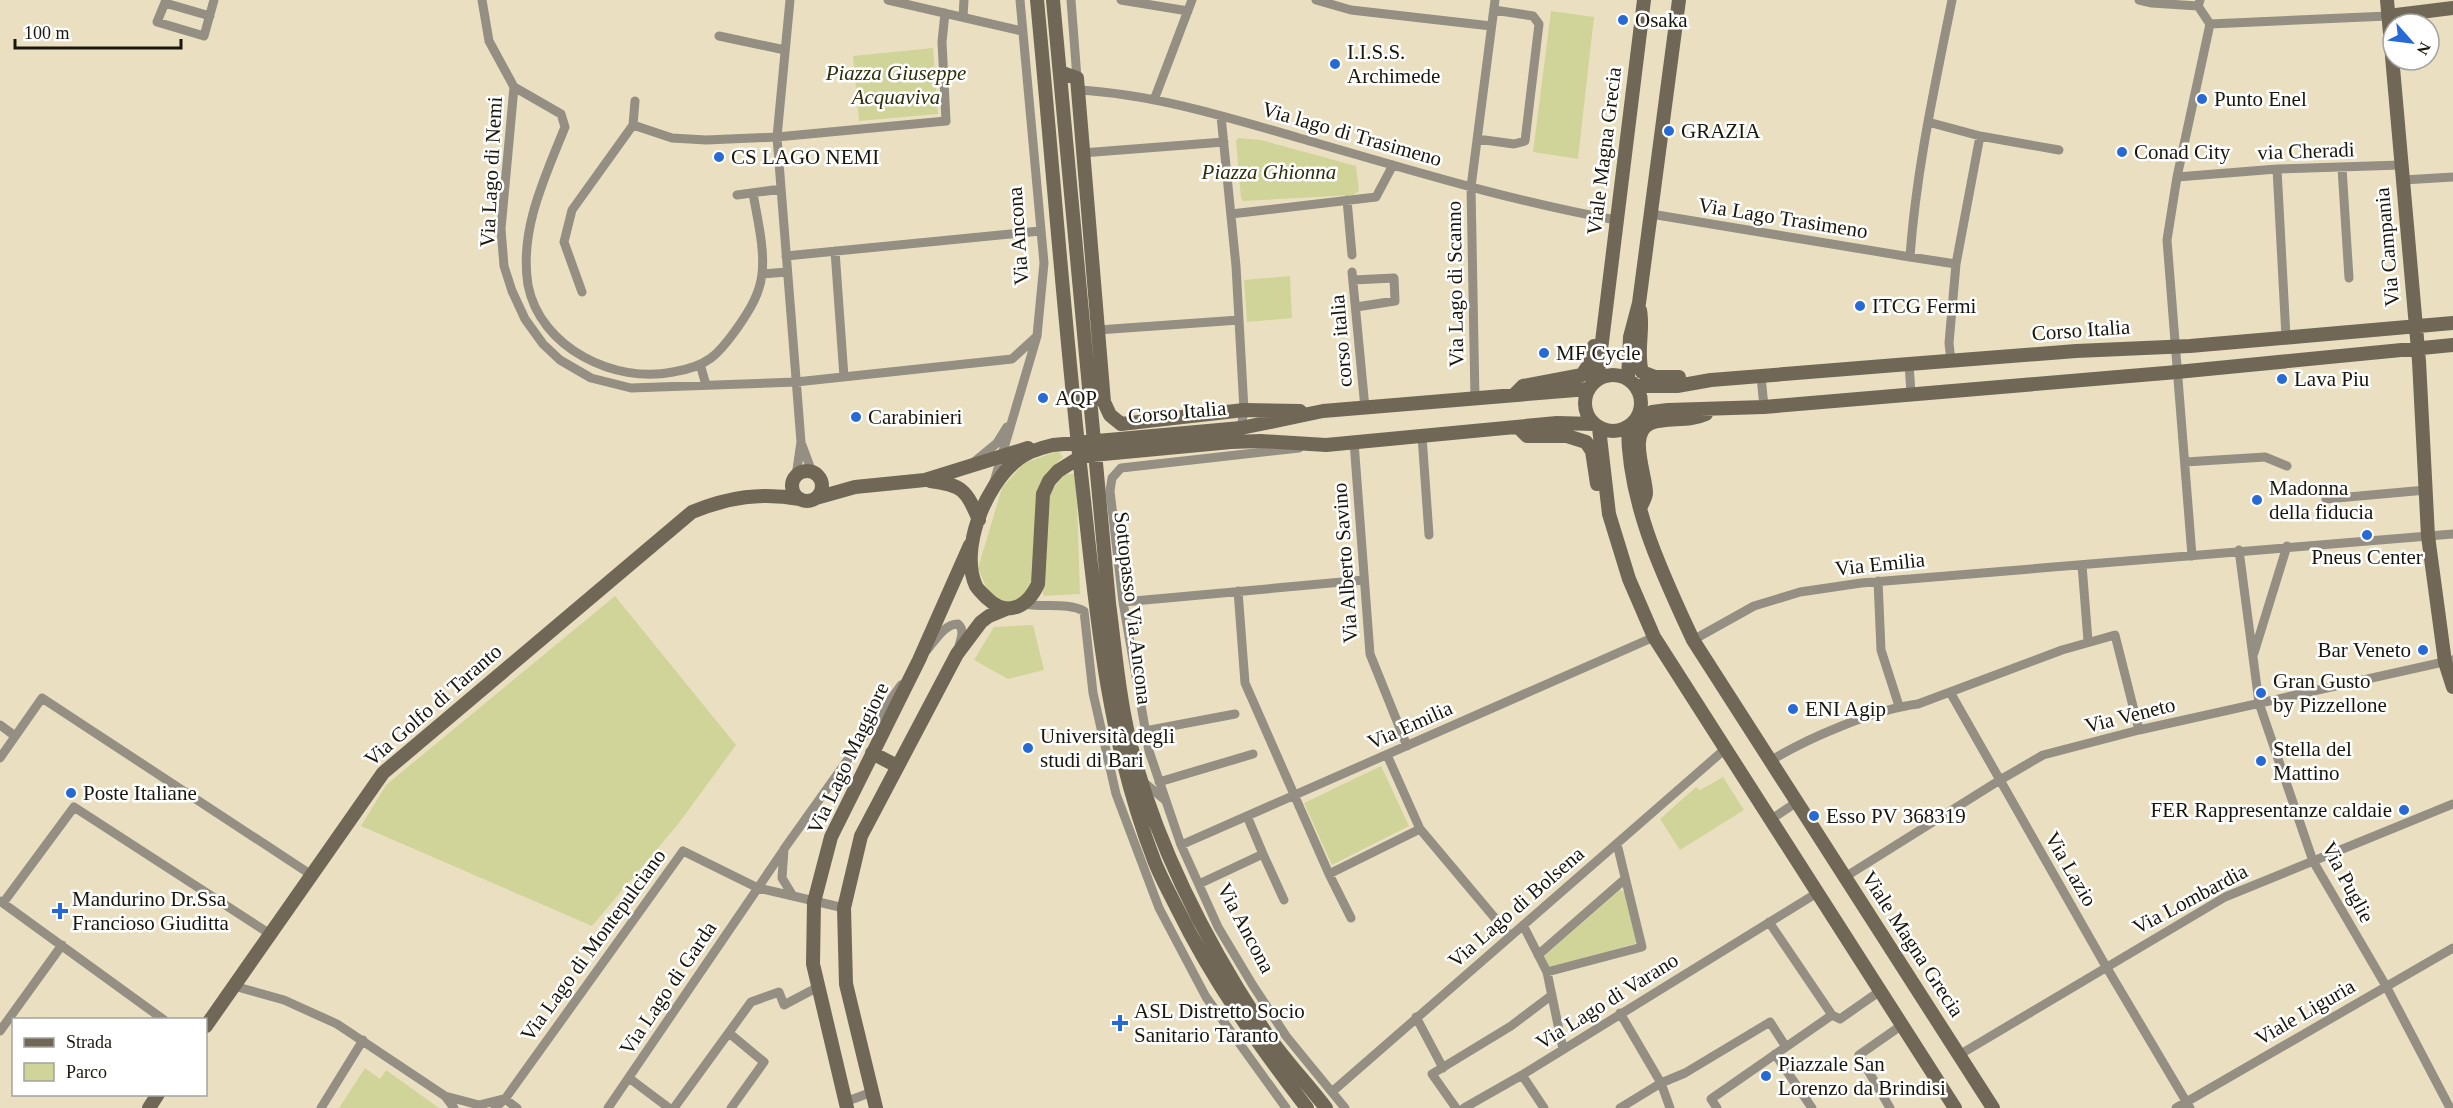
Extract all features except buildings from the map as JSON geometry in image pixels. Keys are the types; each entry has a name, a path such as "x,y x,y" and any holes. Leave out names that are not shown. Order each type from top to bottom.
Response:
{"street":[{"path":"190,11 193,0"},
{"path":"210,16 165,1 157,22 204,36 210,16 214,0"},
{"path":"482,0 489,41 514,87"},
{"path":"790,0 777,137 801,442 793,492 800,499 808,501 855,487 925,480 1003,455 1053,445"},
{"path":"888,0 1022,31"},
{"path":"963,17 964,0"},
{"name":"Via Ancona","path":"988,497 1003,455 1037,336 1044,263 1020,0"},
{"name":"Via Ancona","path":"1037,0 1075,420"},
{"path":"1053,0 1069,182"},
{"path":"1071,0 1104,402 1110,415 1121,424 1244,410 1323,411"},
{"path":"1154,100 1192,0"},
{"path":"1316,0 1491,26"},
{"name":"Viale Magna Grecia","path":"1588,382 1596,328 1606,307 1644,0"},
{"path":"1635,426 1641,401 1631,382 1630,337 1639,303 1679,0"},
{"path":"1910,257 1912,228 1928,123 1952,0"},
{"path":"2139,0 2152,3 2199,3 2210,24 2177,177 2167,240 2192,556"},
{"path":"1121,1 1188,10"},
{"path":"1477,139 1514,144 1525,141 1539,24 1533,16 1494,5"},
{"name":"Via Lago di Scanno","path":"1474,399 1471,187 1494,5"},
{"path":"2425,12 2453,9"},
{"path":"633,125 672,138 706,140 777,137 946,121 942,42 945,13"},
{"path":"2210,24 2381,16"},
{"path":"719,36 785,50"},
{"path":"1060,72 1077,84"},
{"name":"Via Campania","path":"2393,72 2418,348 2428,536 2453,687"},
{"path":"1026,78 1044,76"},
{"name":"Via lago di Trasimeno","path":"1077,84 1221,116 1471,187 1560,210 1616,220"},
{"name":"Via Lago di Nemi","path":"700,364 679,371 651,375 626,374 602,366 574,352 555,334 539,313 528,286 526,249 532,216 565,127 561,114 514,87 501,229 504,266 525,319 543,344 560,360 591,378 631,388 796,382 1012,359 1037,336"},
{"path":"582,292 564,242 572,210 633,125 635,101"},
{"path":"1221,116 1239,320 1244,410 1241,428"},
{"path":"1928,123 1980,136 2059,150"},
{"path":"1951,361 1949,344 1956,264 1980,136"},
{"path":"1082,156 1224,142"},
{"path":"1069,182 1082,156"},
{"path":"1231,214 1376,197 1392,165"},
{"name":"via Cheradi","path":"2177,177 2277,169 2401,165"},
{"path":"2342,168 2349,278"},
{"path":"2277,169 2286,337"},
{"path":"2403,180 2453,177"},
{"name":"Sottopasso Via Ancona","path":"1069,182 1108,603 1130,741 1134,781 1212,946 1265,1032 1326,1108"},
{"path":"737,195 781,189"},
{"path":"706,385 700,364 725,344 752,308 762,274 759,225 753,193"},
{"path":"1347,200 1352,255"},
{"name":"Via Lago Trasimeno","path":"1651,214 1956,264"},
{"path":"786,256 1040,231"},
{"path":"835,251 844,377"},
{"path":"762,274 787,272"},
{"name":"corso italia","path":"1356,307 1395,301 1394,278 1353,276 1365,408"},
{"path":"512,291 528,286"},
{"name":"Corso Italia","path":"1639,303 1643,322 1640,362 1642,372 1655,377 1696,376 1711,380"},
{"path":"1098,330 1239,320"},
{"name":"Corso Italia","path":"1631,382 1677,386 1711,380 2453,323"},
{"path":"1597,426 1609,431 1619,431 1635,426 1660,411 1764,407 2177,372 2453,345"},
{"path":"1909,364 1911,393"},
{"path":"1631,382 1617,375 1605,376 1588,382 1585,408 1597,426 1609,514 1629,579 1654,637 1724,750 1955,1108"},
{"path":"1761,376 1764,407"},
{"name":"Corso Italia","path":"1006,609 995,605 977,587 970,543 988,497 1004,472 1017,459 1033,451 1053,445 1241,428 1323,411 1514,395 1588,382"},
{"path":"971,465 997,443 1014,417"},
{"name":"Sottopasso Via Ancona","path":"1075,420 1107,691 1155,862 1199,952 1254,1039 1307,1108"},
{"name":"Corso Italia","path":"1025,604 1033,595 1038,584 1043,494 1049,481 1058,471 1082,456 1231,442 1262,441 1326,445 1557,423 1597,426"},
{"name":"Viale Magna Grecia","path":"1635,426 1646,494 1640,509 1659,566 1693,640 1993,1108"},
{"path":"1518,427 1527,436 1567,436 1586,442 1592,451 1600,506 1609,514"},
{"path":"1422,436 1429,535"},
{"path":"801,442 821,490 816,498"},
{"name":"Via Alberto Savino","path":"1354,442 1370,654 1407,746"},
{"name":"Via Ancona","path":"1326,445 1121,468 1112,478 1110,492 1123,602 1149,751 1181,845 1218,927 1252,984 1286,1036 1345,1108"},
{"path":"2185,462 2265,457 2287,466"},
{"path":"794,479 803,472 855,487"},
{"name":"Via Golfo di Taranto","path":"758,495 794,479"},
{"path":"925,480 953,484 965,491 979,520"},
{"path":"2326,499 2427,490"},
{"name":"Via Golfo di Taranto","path":"207,1025 310,874 383,773 692,512 722,500 758,495 800,499"},
{"name":"Via Emilia","path":"1693,640 1754,606 1800,592 1878,581 2453,534"},
{"name":"Via Lago Maggiore","path":"846,1105 813,964 814,902 831,837 919,660 970,543"},
{"name":"Via Puglie","path":"2252,658 2287,546"},
{"name":"Via Puglie","path":"2239,550 2259,703 2313,861 2386,986 2448,1107"},
{"path":"2082,565 2088,641"},
{"path":"1123,602 1364,580"},
{"path":"1878,581 1881,650 1899,706"},
{"path":"1238,591 1245,683 1329,874 1351,918"},
{"path":"876,1108 846,984 844,908 861,836 957,654 981,622 1006,609 1017,609 1025,604 1040,607 1074,606 1084,611 1093,693 1116,794 1159,908 1206,997 1281,1107"},
{"name":"Via Lago di Garda","path":"608,1108 784,849 919,660 952,624 962,627 963,633 957,654"},
{"path":"1770,761 1801,743 1899,706 1918,704 2088,641 2115,635 2139,730"},
{"name":"Via Emilia","path":"1181,845 1654,637"},
{"name":"Via Veneto","path":"1845,877 2043,755 2139,730 2449,661"},
{"name":"Via Lazio","path":"1950,692 2188,1105"},
{"path":"0,758 42,698 310,874"},
{"path":"1145,731 1235,714"},
{"path":"0,725 15,736"},
{"name":"Via Lago di Bolsena","path":"1333,1091 1724,750"},
{"path":"872,753 897,766"},
{"path":"1160,782 1253,754"},
{"path":"1387,755 1420,829 1510,936"},
{"path":"1122,810 1134,781 1166,802"},
{"path":"1770,820 1797,802"},
{"name":"Via Lombardia","path":"1959,1055 2225,897 2453,804"},
{"path":"161,1018 2,902 74,807 270,934"},
{"path":"1247,816 1284,900"},
{"path":"1329,874 1420,829"},
{"path":"1547,972 1642,947 1617,844"},
{"path":"784,849 782,878 793,896"},
{"name":"Via Lago di Montepulciano","path":"495,1108 505,1099 683,851 758,888"},
{"path":"1199,884 1263,854"},
{"path":"1538,955 1625,879"},
{"path":"758,888 844,908"},
{"name":"Via Lago di Varano","path":"1464,1108 1522,1075 1817,893"},
{"path":"1197,915 1203,894"},
{"path":"1768,922 1832,1015 1840,1019 1880,991"},
{"path":"1523,925 1547,972 1563,1049"},
{"path":"0,1031 62,945"},
{"name":"Viale Liguria","path":"2176,1108 2188,1105 2453,948"},
{"path":"234,986 284,1000 337,1024 445,1096 454,1108"},
{"path":"674,1108 751,1002 779,992 784,1005 818,987"},
{"path":"1456,1108 1432,1074 1511,1026 1552,995"},
{"path":"1620,1013 1661,1083 1670,1108"},
{"path":"1717,1108 1711,1099 1832,1015"},
{"path":"1416,1017 1443,1068"},
{"path":"1620,1108 1661,1083 1685,1073 1770,1022 1786,1047"},
{"path":"1890,1108 1859,1055 1902,1025"},
{"path":"729,1034 764,1062 731,1108"},
{"path":"321,1108 363,1040"},
{"path":"1775,1054 1812,1108"},
{"path":"1522,1075 1544,1108"},
{"path":"629,1078 669,1108"},
{"path":"846,1105 872,1092"},
{"path":"445,1096 479,1105 505,1099 518,1108"}],"green space":[{"path":"1551,11 1594,17 1578,159 1533,152"},
{"name":"Piazza Giuseppe Acquaviva","path":"933,48 938,114 859,121 853,56"},
{"name":"Piazza Ghionna","path":"1238,138 1261,140 1356,166 1359,191 1353,195 1243,201 1236,141"},
{"path":"1290,276 1292,318 1247,322 1244,280"},
{"path":"1058,451 1063,457 1049,472 1041,487 1037,502 1035,565 1031,586 1019,602 1004,603 987,589 978,568 1002,488 1024,463"},
{"path":"1076,473 1080,594 1044,596 1048,495 1064,475"},
{"path":"615,596 736,745 679,823 592,926 361,826 386,785"},
{"path":"1033,625 1044,670 1008,679 974,660 994,627"},
{"path":"1381,766 1409,826 1332,865 1304,803"},
{"path":"1723,777 1744,810 1680,850 1660,819 1696,787 1700,790"},
{"path":"1620,890 1625,892 1637,943 1547,969 1542,958"},
{"path":"365,1068 380,1079 386,1070 439,1108 339,1108"}],"place":[{"name":"Osaka","path":"1623,20"},
{"name":"I.I.S.S. Archimede","path":"1335,64"},
{"name":"Punto Enel","path":"2202,99"},
{"name":"GRAZIA","path":"1669,131"},
{"name":"Conad City","path":"2122,152"},
{"name":"CS LAGO NEMI","path":"719,157"},
{"name":"ITCG Fermi","path":"1860,306"},
{"name":"MF Cycle","path":"1544,353"},
{"name":"Lava Piu","path":"2282,379"},
{"name":"AQP","path":"1043,398"},
{"name":"Carabinieri","path":"856,417"},
{"name":"Madonna della fiducia","path":"2257,500"},
{"name":"Pneus Center","path":"2367,535"},
{"name":"Bar Veneto","path":"2423,650"},
{"name":"Gran Gusto by Pizzellone","path":"2261,693"},
{"name":"ENI Agip","path":"1793,709"},
{"name":"Università degli studi di Bari","path":"1028,748"},
{"name":"Stella del Mattino","path":"2261,761"},
{"name":"Poste Italiane","path":"71,793"},
{"name":"FER Rappresentanze caldaie","path":"2404,810"},
{"name":"Esso PV 368319","path":"1814,816"},
{"name":"Mandurino Dr.Ssa Francioso Giuditta","path":"60,911"},
{"name":"ASL Distretto Socio Sanitario Taranto","path":"1120,1023"},
{"name":"Piazzale San Lorenzo da Brindisi","path":"1766,1076"}]}
